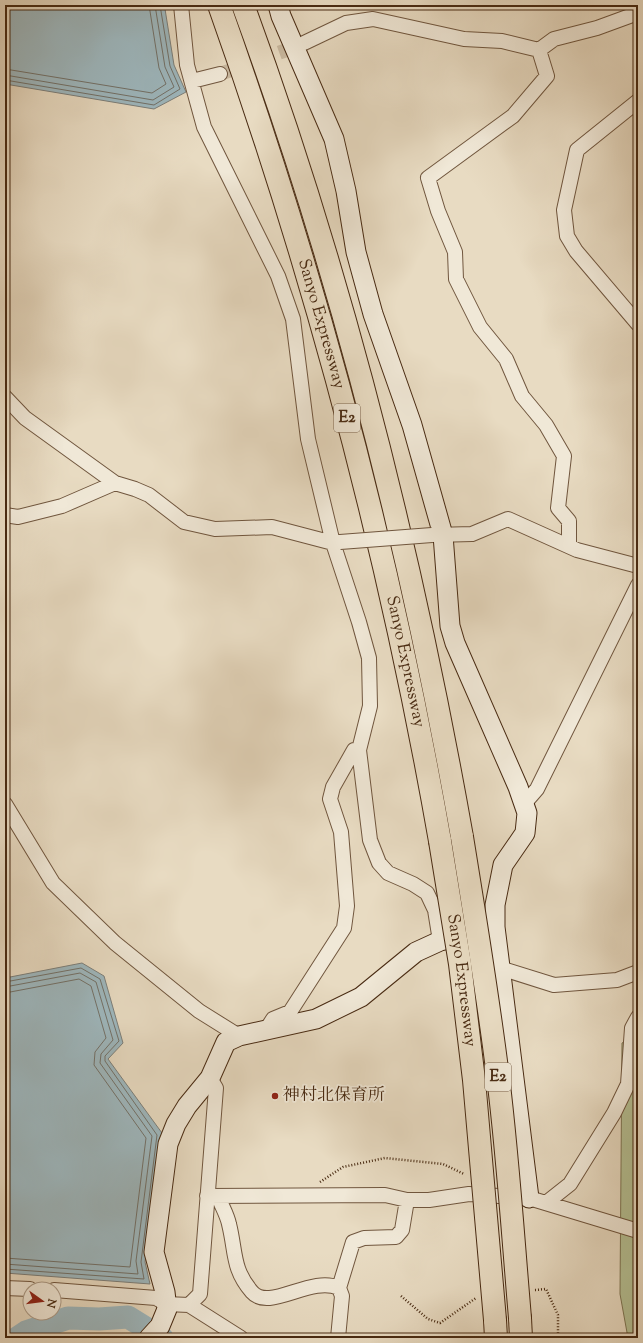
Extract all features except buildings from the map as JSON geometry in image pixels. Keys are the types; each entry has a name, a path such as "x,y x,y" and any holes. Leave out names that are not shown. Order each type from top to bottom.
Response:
{"highway":[{"name":"Sanyo Expressway","path":"218,5 288,210 331,357 365,486 400,633 422,735 460,964 474,1080 496,1329"},
{"name":"Sanyo Expressway","path":"243,5 309,203 369,412 422,628 444,735 482,960 498,1078 510,1193 520,1328"}],"street":[{"path":"181,5 187,65 204,127 278,276 293,319 308,439 369,658 370,706 359,750 370,840 379,863 388,873 413,884 427,894 436,910 440,941"},
{"path":"278,5 280,16 334,139 346,191 356,252 373,314 412,425 438,535 450,626 527,813 524,833 503,865 495,905 500,968 537,1200"},
{"path":"540,50 554,39 598,28 638,13"},
{"path":"304,43 346,23 373,19 464,39 502,41 540,50"},
{"path":"540,50 547,76 513,116 428,178 438,211 455,252 456,279 480,327 506,359 522,396 546,425 564,456 558,508 569,521 569,546"},
{"path":"192,81 220,74"},
{"path":"638,100 577,150 564,210 567,236 576,251 638,324"},
{"path":"5,397 25,418 115,483 135,488 149,495 184,522 215,529 272,527 337,542 472,534 508,518 569,546 638,566"},
{"path":"5,515 18,517 62,506 115,483"},
{"path":"524,804 537,789 638,585"},
{"path":"266,1030 273,1019 290,1012 344,928 347,906 341,832 330,799 332,787 354,750 359,750"},
{"path":"5,804 53,883 115,943 199,1011 239,1036"},
{"path":"149,1338 160,1326 167,1309 165,1292 154,1252 168,1144 176,1124 187,1106 210,1078 226,1042 239,1036 316,1019 361,997 416,952 440,941 496,927"},
{"path":"500,968 554,985 617,980 638,972"},
{"path":"537,1200 570,1184 614,1113 628,1084 632,1028 638,1017"},
{"path":"189,1305 200,1294 212,1196 216,1088 210,1078"},
{"path":"212,1196 385,1195 407,1200 430,1200 469,1194 537,1200 638,1231"},
{"path":"212,1196 229,1223 238,1273 253,1294 274,1299 310,1286 331,1284 339,1288"},
{"path":"338,1338 342,1296 339,1288 353,1242 364,1238 396,1237 402,1230 407,1200"},
{"path":"5,1288 22,1289"},
{"path":"62,1291 156,1298 166,1304 189,1305 241,1338"}],"path":[{"path":"304,1195 313,1187 343,1167 385,1158 443,1164 464,1174"}],"green space":[{"path":"638,1034 638,1338 628,1338 620,1294 622,1043"}],"water":[{"path":"5,5 163,5 165,9 174,65 186,92 154,109 5,84"},
{"path":"82,963 104,976 123,1043 108,1059 162,1133 145,1262 150,1284 5,1273 5,978"}],"waterway":[{"path":"17,1338 26,1332 68,1318 99,1319 128,1317 162,1338"}],"tunnel":[{"path":"220,74 303,44"}],"place":[{"name":"神村北保育所","path":"275,1096"}]}
